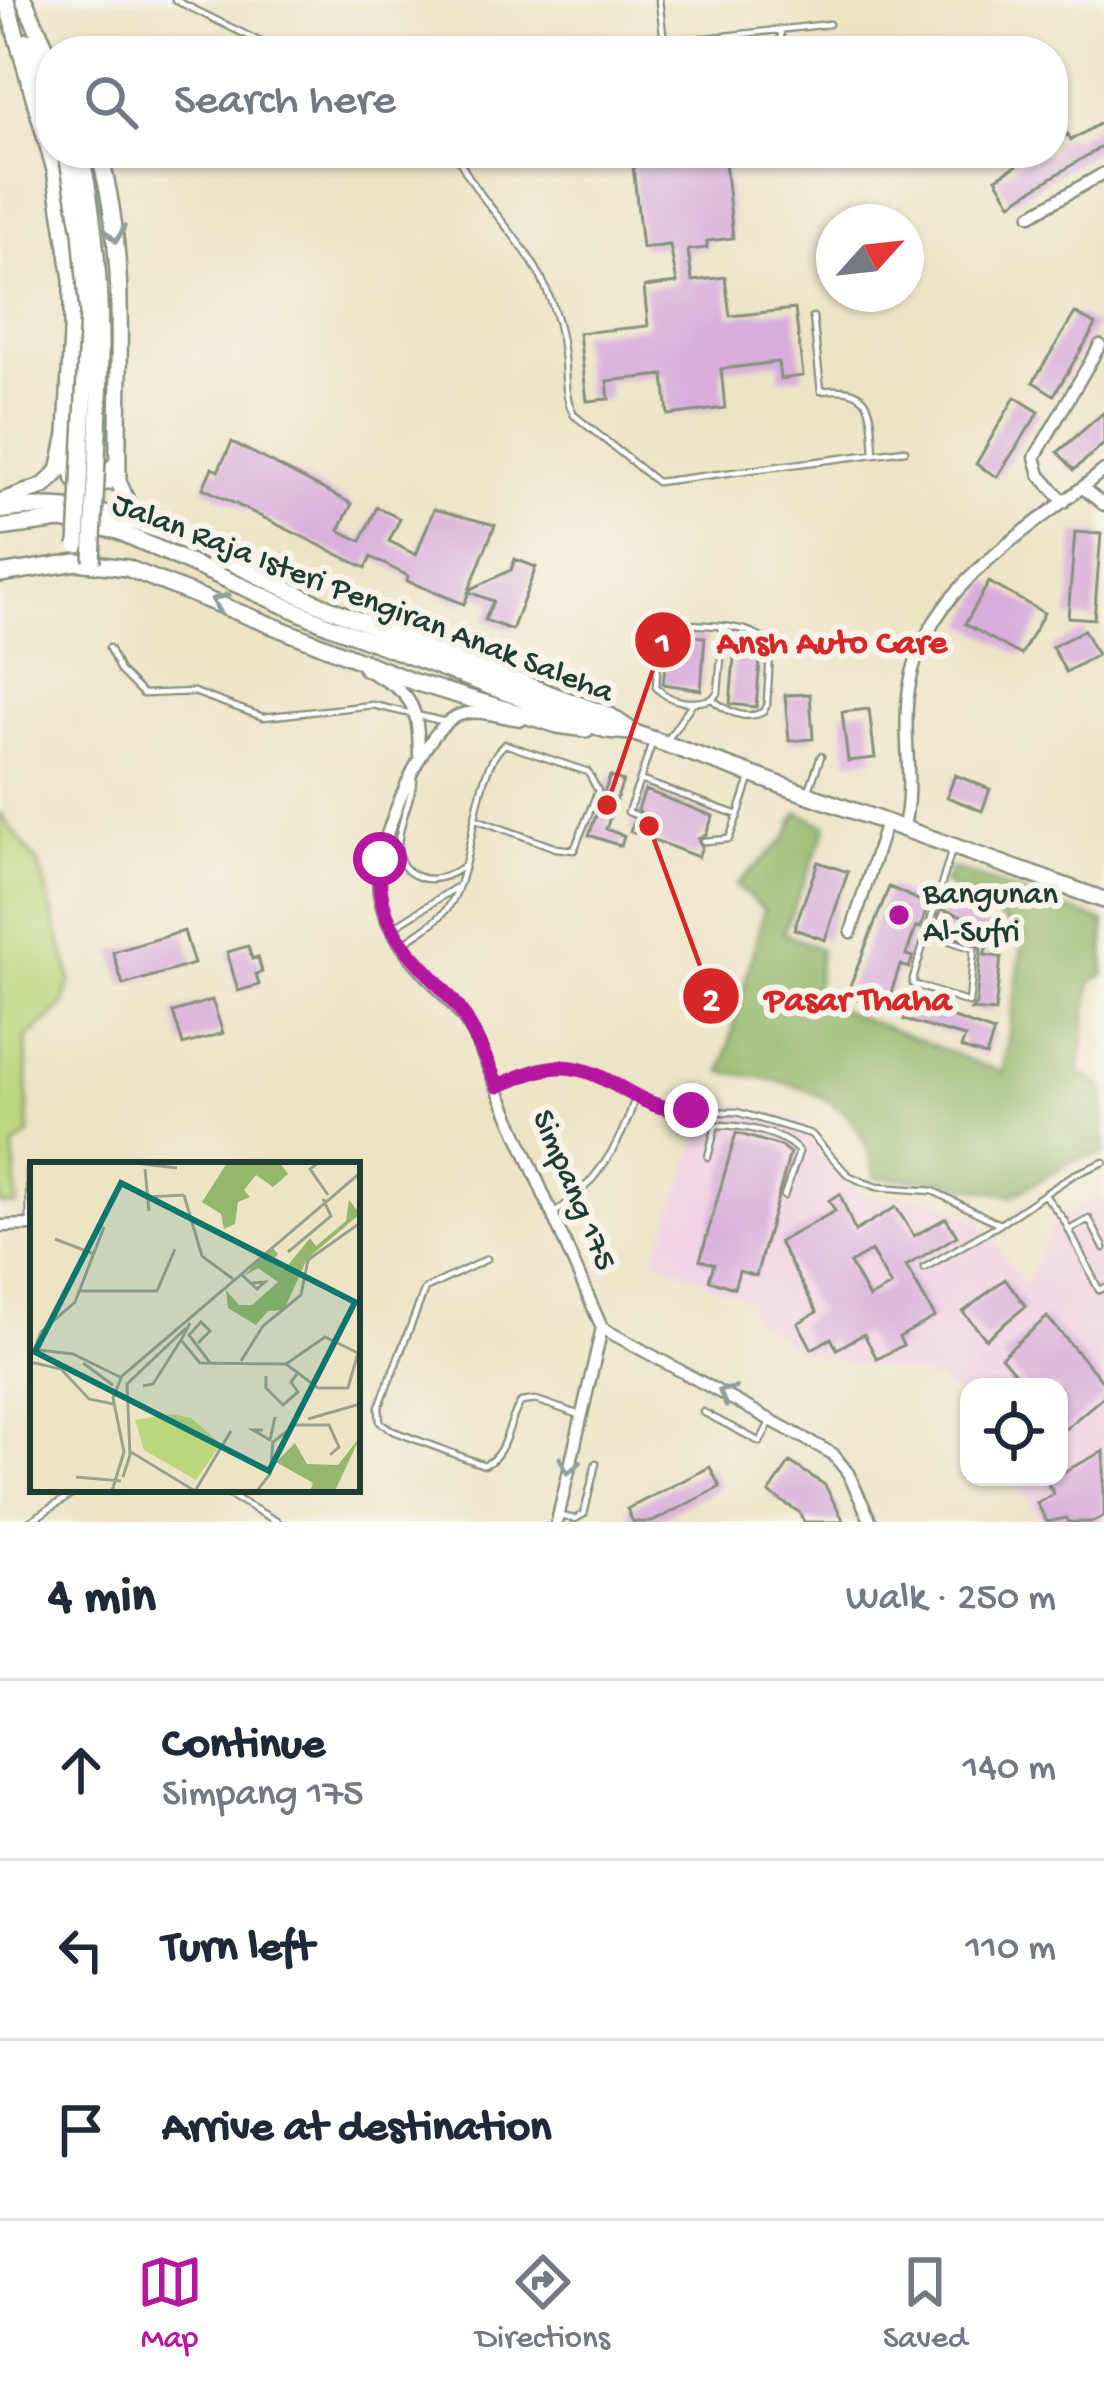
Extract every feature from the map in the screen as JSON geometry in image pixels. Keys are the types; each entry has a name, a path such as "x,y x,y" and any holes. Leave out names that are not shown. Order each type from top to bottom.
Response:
{"main road":[{"path":"7,0 36,66"},
{"path":"7,0 36,98"},
{"path":"26,0 49,36"},
{"path":"26,0 41,36"},
{"path":"52,168 72,279 67,434 75,479 99,486 112,476 118,445"},
{"path":"78,168 96,237 103,326 84,562"},
{"path":"102,168 116,230 121,295 118,445 122,495 146,524"},
{"path":"0,502 52,481 67,434"},
{"name":"Jalan Raja Isteri Pengiran Anak Saleha","path":"0,511 54,504 104,511 146,524 331,609 610,716 632,732"},
{"name":"Jalan Raja Isteri Pengiran Anak Saleha","path":"0,528 60,520 118,531 328,625 601,728 632,732 1104,900"},
{"path":"0,574 84,562 164,579 414,682 578,730 601,728"}],"street":[{"path":"1031,215 1103,176"},
{"path":"1064,502 1040,475 1036,457 1100,345"},
{"path":"903,830 910,794 906,723 910,682 922,642 940,608 964,582 1104,470"},
{"path":"1083,488 1104,505"},
{"path":"325,646 395,685 406,694 417,716"},
{"path":"446,722 467,712 480,712 558,724"},
{"name":"Simpang 175","path":"417,716 418,761"},
{"name":"Simpang 175","path":"446,722 418,761 380,859 381,903 402,944 462,1013 602,1328"},
{"path":"851,932 886,823"},
{"path":"558,1519 602,1328 823,1447 842,1462 871,1522"}],"lane":[{"path":"175,0 248,36"},
{"path":"659,0 663,36"},
{"path":"722,36 829,24"},
{"path":"781,30 781,36"},
{"path":"465,168 482,198 524,248 548,292 564,355 567,402 574,415 657,482 905,450"},
{"path":"813,317 821,391 849,388 860,393 871,416 874,454"},
{"path":"712,699 734,713 763,712 767,646 752,629 720,626 674,623 658,632 656,687 663,696 694,702 712,699 718,692 720,626"},
{"path":"109,648 120,671 142,694 194,692 262,717 373,705 446,722"},
{"path":"636,815 628,812 659,742 694,702"},
{"path":"402,944 440,918 452,903 495,752 505,745 588,772 596,780 598,790 574,850 476,819"},
{"path":"807,794 821,756"},
{"path":"418,761 397,842 400,862 411,874 432,879 464,866"},
{"path":"704,841 729,839 752,774"},
{"path":"640,780 738,815"},
{"path":"927,933 974,949 969,1004 913,984 927,933 953,847"},
{"path":"391,928 459,884"},
{"path":"498,1086 560,1066 585,1070 670,1111 730,1111 795,1129 821,1142 836,1163 863,1183 933,1191 1000,1224"},
{"path":"553,1215 575,1199 610,1156 625,1132 635,1098"},
{"path":"726,1125 730,1111"},
{"path":"708,1156 716,1125 791,1142 800,1152 784,1196"},
{"path":"791,1142 795,1129"},
{"path":"924,1268 1073,1175 1104,1162"},
{"path":"1044,1194 1100,1290 1104,1288"},
{"path":"1069,1230 1090,1219 1104,1248"},
{"path":"487,1259 424,1289 380,1407 380,1422 484,1465 494,1462 521,1402 536,1400 580,1415"},
{"path":"703,1412 760,1442 772,1419"},
{"path":"558,1519 584,1514 596,1463"},
{"path":"28,1522 75,1492"},
{"path":"224,1492 278,1522"}],"shaded area":[{"path":"724,1102 793,1118 844,1182 869,1197 929,1199 980,1221 1025,1286 1055,1218 1104,1195 1104,1522 1041,1522 1022,1486 1068,1486 1068,1378 960,1378 960,1396 936,1379 807,1355 750,1318 748,1301 655,1259 713,1106"}],"green space":[{"path":"798,812 827,826 783,933 820,949 815,1000 1003,1073 1024,934 944,883 952,868 1104,922 1104,975 1091,981 1079,1073 1104,1087 1104,1154 1076,1159 1012,1196 944,1181 875,1177 853,1122 822,1097 783,1082 722,1072 764,910 736,885 786,838"},
{"path":"0,814 39,865 71,978 63,1006 26,1039 29,1135 14,1146 17,1205 0,1204"}],"building":[{"path":"1104,121 1104,145 1068,167 1068,134 1071,140"},
{"path":"633,168 726,168 733,238 707,241 707,248 688,250 692,281 725,277 730,316 795,309 803,376 780,379 778,362 721,369 725,408 668,415 664,375 607,381 609,399 587,401 579,333 648,326 644,287 677,283 670,245 642,248"},
{"path":"1012,168 1067,168 1011,203 996,178"},
{"path":"1075,313 1096,325 1054,395 1033,382"},
{"path":"1015,397 1039,412 997,477 976,464"},
{"path":"1104,412 1104,444 1074,470 1058,452"},
{"path":"232,442 352,504 339,530 361,541 377,507 400,519 389,541 416,555 434,509 495,525 469,590 511,570 515,559 536,567 512,630 485,620 493,601 469,592 464,604 407,581 408,576 371,557 366,568 203,488 212,468 218,471"},
{"path":"1075,532 1101,534 1094,619 1068,617"},
{"path":"989,582 1044,613 1021,655 965,624"},
{"path":"1084,630 1097,655 1066,672 1052,647"},
{"path":"669,634 705,637 701,690 663,684"},
{"path":"735,647 761,650 756,707 730,704"},
{"path":"810,694 813,739 789,741 785,695"},
{"path":"869,709 875,758 848,761 842,712"},
{"path":"955,775 990,789 982,811 947,797"},
{"path":"610,776 623,781 606,829 624,836 621,846 589,835"},
{"path":"645,790 713,816 706,834 698,839 702,847 698,857 630,831 643,816 638,809"},
{"path":"818,862 848,872 825,940 794,929"},
{"path":"889,887 928,904 906,955 913,957 909,968 900,965 886,1009 846,996"},
{"path":"941,909 994,926 984,955 1001,957 995,1012 971,1010 976,1004 981,948 935,929"},
{"path":"184,931 194,964 123,985 113,952"},
{"path":"248,946 262,972 256,974 259,985 238,991 227,952"},
{"path":"910,997 929,1002 928,1009 994,1032 986,1056 961,1048 965,1037 904,1020"},
{"path":"212,1000 223,1033 183,1045 173,1012"},
{"path":"736,1133 790,1153 756,1276 739,1271 734,1288 709,1280 714,1264 700,1260"},
{"path":"840,1194 855,1231 896,1207 914,1236 946,1218 957,1236 906,1266 935,1317 899,1337 903,1345 877,1359 864,1334 837,1349 831,1338 812,1349 798,1323 817,1312 779,1242 835,1211 829,1200","holes":["871,1251 891,1286 869,1298 850,1263"]},
{"path":"1005,1279 1026,1306 986,1339 963,1312"},
{"path":"1047,1317 1104,1383 1104,1396 1068,1427 1068,1378 1019,1378 1001,1357"},
{"path":"1104,1451 1104,1516 1093,1522 1068,1522 1066,1518 1047,1522 1037,1503 1054,1494 1049,1486 1068,1486 1068,1470"},
{"path":"790,1462 825,1485 844,1522 804,1522 799,1512 769,1493"},
{"path":"710,1467 720,1487 652,1522 633,1522 627,1509"}],"place":[{"name":"Ansh Auto Care","path":"607,805"},
{"name":"Pasar Thaha","path":"649,826"},
{"name":"Bangunan Al-Sufri","path":"899,915"}],"route":[{"path":"380,859 378,881 388,923 410,957 462,1013 498,1086 560,1066 585,1070 652,1107 691,1110"}]}
